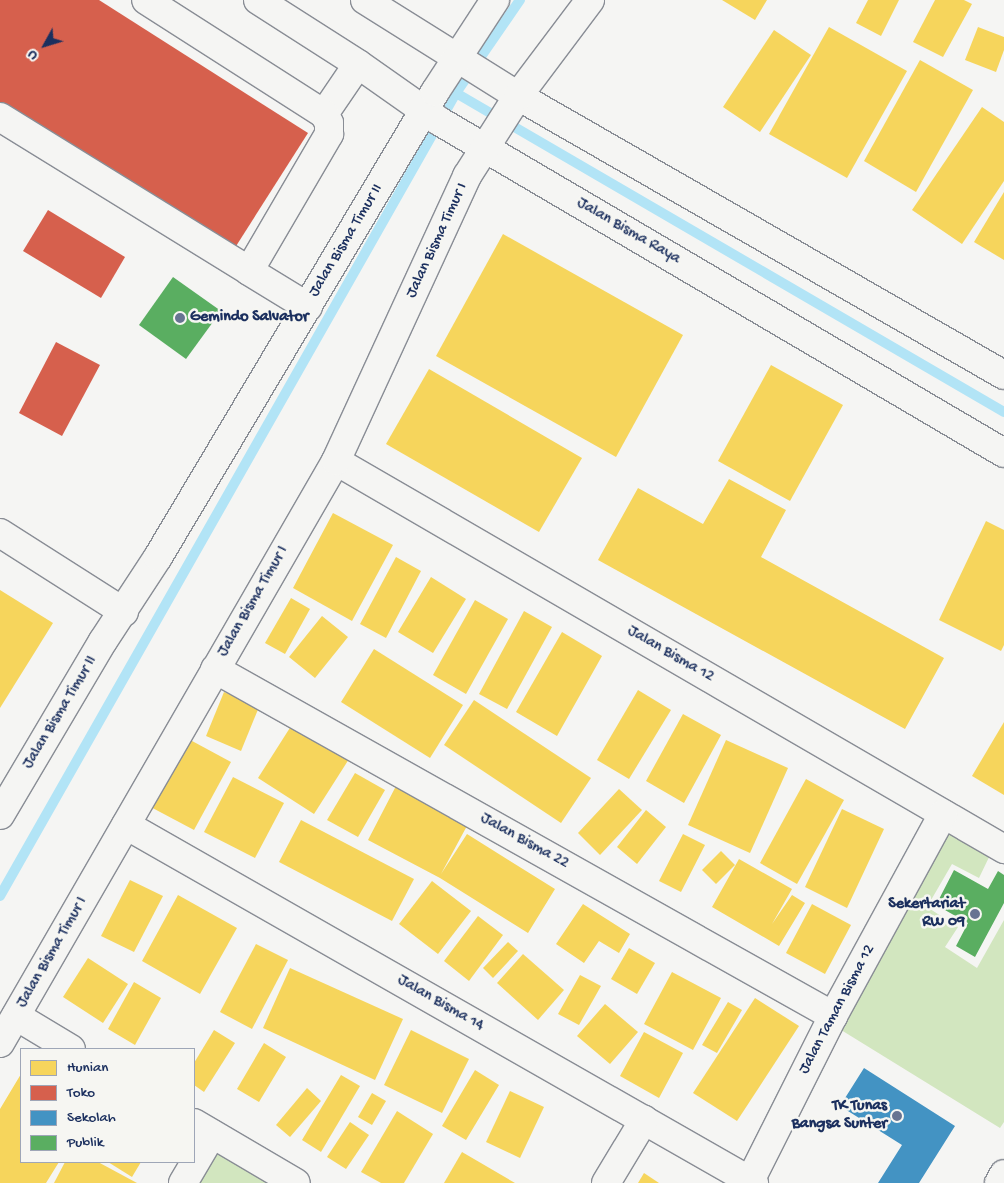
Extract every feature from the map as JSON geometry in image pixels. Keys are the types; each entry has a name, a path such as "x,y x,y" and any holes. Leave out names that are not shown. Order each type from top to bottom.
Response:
{"street":[{"path":"146,0 324,114 330,126 329,134 249,271"},
{"name":"Jalan Bisma Raya","path":"258,0 358,64 432,116 483,141 1004,453"},
{"path":"365,0 514,96 1004,374"},
{"name":"Jalan Bisma Timur II","path":"0,815 308,306 432,116 460,61 495,0"},
{"name":"Jalan Bisma Timur I","path":"0,1043 336,460 483,141 514,96 590,0"},
{"path":"324,114 358,64"},
{"path":"0,117 308,306"},
{"name":"Jalan Bisma 12","path":"336,460 1004,849"},
{"path":"0,532 124,612"},
{"name":"Jalan Bisma 22","path":"215,669 833,1016"},
{"name":"Jalan Taman Bisma 12","path":"752,1182 833,1016 943,814"},
{"name":"Jalan Bisma 14","path":"126,825 752,1182"},
{"path":"16,1016 69,1048"},
{"path":"606,1183 644,1120"},
{"path":"195,1150 203,1128 296,1183"},
{"path":"183,1183 190,1163"},
{"path":"999,1183 1004,1174"}],"green space":[{"path":"943,825 992,851 979,878 952,864 927,907 958,927 945,947 977,968 1004,920 1004,1122 1000,1128 833,1025"},
{"path":"213,1148 274,1183 194,1183"}],"building: Hunian":[{"path":"722,0 767,0 755,20"},
{"path":"868,0 899,0 881,36 856,23"},
{"path":"935,0 964,0 972,4 943,57 913,42"},
{"path":"829,27 907,71 847,178 769,134"},
{"path":"978,27 1004,37 1004,50 996,72 965,60"},
{"path":"774,30 811,55 760,132 723,107"},
{"path":"920,60 973,90 916,192 864,161"},
{"path":"982,107 1004,122 1004,181 962,244 912,210"},
{"path":"1004,192 1004,260 974,242"},
{"path":"503,234 683,335 616,457 436,356"},
{"path":"771,365 843,405 790,501 718,461"},
{"path":"429,369 582,458 539,532 386,444"},
{"path":"729,479 786,510 761,557 944,658 905,729 598,560 638,488 703,524"},
{"path":"333,513 393,545 352,621 293,588"},
{"path":"986,521 1004,530 1004,645 1001,651 939,620"},
{"path":"396,557 421,571 386,638 360,624"},
{"path":"431,577 466,599 433,653 398,632"},
{"path":"0,590 53,623 0,708"},
{"path":"291,598 310,609 285,654 265,643"},
{"path":"475,600 508,619 466,694 433,675"},
{"path":"524,611 552,627 507,709 479,694"},
{"path":"322,616 348,637 315,678 289,657"},
{"path":"562,632 602,656 557,736 516,712"},
{"path":"374,649 463,705 430,758 341,702"},
{"path":"638,690 671,710 629,779 597,760"},
{"path":"224,692 259,707 241,751 206,736"},
{"path":"474,700 591,778 561,823 444,745"},
{"path":"683,714 721,735 684,803 646,781"},
{"path":"1004,722 1004,795 972,776"},
{"path":"293,723 349,759 314,814 258,778"},
{"path":"181,735 231,762 194,830 145,804"},
{"path":"726,740 788,768 750,853 688,825"},
{"path":"355,773 385,790 358,837 327,820"},
{"path":"233,777 284,803 255,858 204,832"},
{"path":"806,779 844,800 797,884 760,863"},
{"path":"396,786 468,824 441,874 467,834 555,889 528,933 440,878 368,840"},
{"path":"619,789 642,810 600,855 578,833"},
{"path":"842,809 884,829 847,908 805,887"},
{"path":"646,810 666,827 637,864 617,847"},
{"path":"301,820 414,879 392,921 279,862"},
{"path":"683,834 705,845 681,892 659,881"},
{"path":"721,851 735,865 716,884 702,870"},
{"path":"739,859 792,889 772,924 792,895 805,903 779,946 712,907"},
{"path":"130,880 163,896 134,952 101,936"},
{"path":"432,881 471,911 438,954 399,924"},
{"path":"178,895 237,928 200,994 142,961"},
{"path":"583,904 630,934 619,953 599,941 584,963 556,944"},
{"path":"812,904 851,925 825,974 786,953"},
{"path":"478,916 503,935 469,981 444,961"},
{"path":"508,942 518,951 493,978 483,968"},
{"path":"256,944 288,960 252,1029 220,1012"},
{"path":"629,948 655,963 637,994 611,979"},
{"path":"523,954 564,990 538,1020 497,983"},
{"path":"88,958 128,984 103,1023 63,997"},
{"path":"290,968 403,1019 375,1080 263,1028"},
{"path":"672,972 721,998 693,1050 644,1024"},
{"path":"580,975 601,986 579,1025 558,1014"},
{"path":"134,982 161,998 135,1045 108,1029"},
{"path":"755,998 799,1026 737,1121 693,1093"},
{"path":"728,1002 742,1010 717,1053 702,1045"},
{"path":"605,1004 638,1032 610,1064 577,1036"},
{"path":"214,1030 235,1043 204,1092 195,1086 195,1061"},
{"path":"411,1030 469,1059 442,1113 384,1085"},
{"path":"644,1032 683,1053 659,1098 620,1076"},
{"path":"264,1043 286,1057 259,1102 237,1089"},
{"path":"475,1070 499,1085 466,1140 442,1126"},
{"path":"341,1075 360,1086 321,1152 302,1140"},
{"path":"20,1076 20,1163 58,1163 46,1183 0,1183 0,1109"},
{"path":"307,1088 321,1101 290,1137 276,1125"},
{"path":"510,1091 544,1107 520,1158 486,1142"},
{"path":"372,1093 386,1101 372,1125 358,1117"},
{"path":"397,1111 433,1134 404,1183 381,1183 361,1172"},
{"path":"350,1122 369,1135 346,1169 327,1157"},
{"path":"462,1152 515,1183 444,1183"},
{"path":"64,1163 100,1163 137,1183 54,1183"},
{"path":"110,1163 140,1163 132,1177"},
{"path":"644,1173 659,1183 638,1183"}],"building: Toko":[{"path":"0,0 99,0 308,133 231,254 0,108"},
{"path":"48,210 125,257 101,298 23,251"},
{"path":"56,342 100,365 62,436 19,413"}],"building: Sekolah":[{"name":"TK Tunas Bangsa Sunter","path":"864,1068 955,1126 919,1183 878,1183 902,1145 840,1106"}],"building: Publik":[{"name":"Gemindo Salvator","path":"173,277 221,311 186,359 139,325"},
{"name":"Sekertariat RW 09","path":"954,870 988,889 998,871 1004,875 1004,903 975,957 956,946 968,923 936,905"}],"waterway":[{"path":"0,896 456,93 520,0"},
{"path":"456,93 1004,412"}],"place":[{"name":"Gemindo Salvator","path":"180,318"},
{"name":"Sekertariat RW 09","path":"975,914"},
{"name":"TK Tunas Bangsa Sunter","path":"897,1116"}]}
